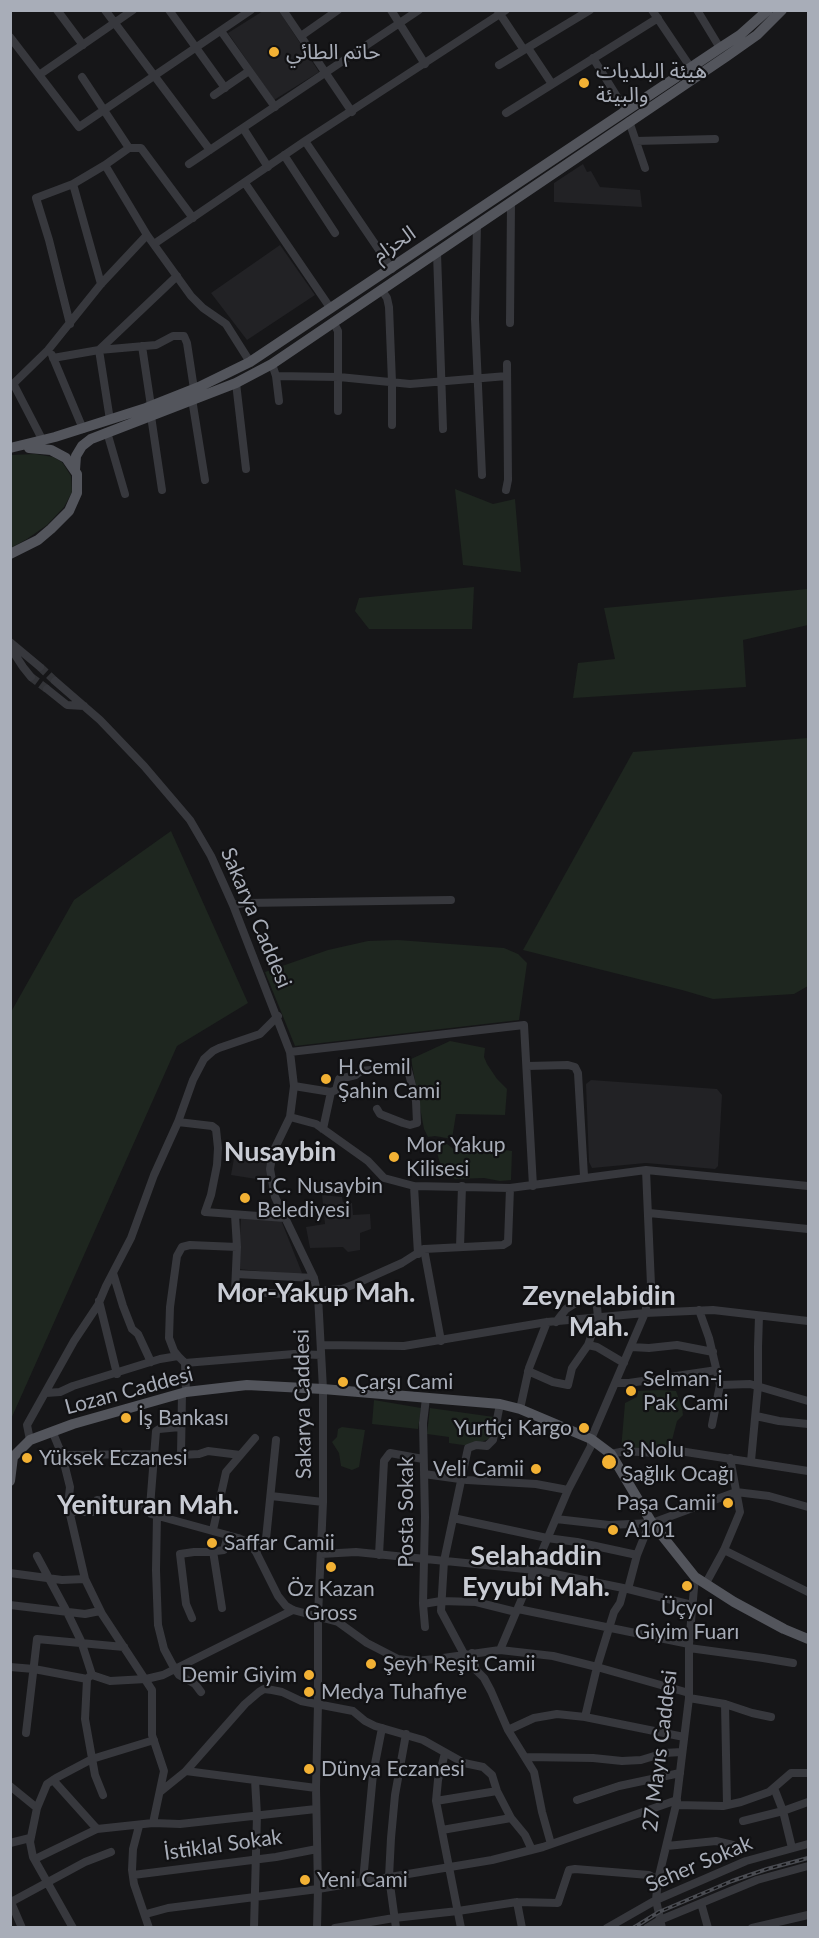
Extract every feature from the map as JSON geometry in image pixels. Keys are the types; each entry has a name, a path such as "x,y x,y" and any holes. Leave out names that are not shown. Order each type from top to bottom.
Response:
{"main road":[{"name":"الحزام","path":"193,394 236,383 272,364 511,202 691,68 740,35 768,10"},
{"name":"الحزام","path":"75,470 76,456 82,446 91,439 193,394 250,362 627,116 757,35 783,10"},
{"name":"الحزام","path":"10,449 110,420 151,411"},
{"path":"10,449 35,448 55,452 66,458 75,470 77,478 75,501 69,511 38,540 10,554"},
{"name":"Lozan Caddesi","path":"30,1440 73,1424 184,1392 248,1385 500,1404 520,1409 591,1439 611,1454"},
{"path":"10,1481 13,1457 30,1440"},
{"path":"611,1454 652,1523 695,1577 734,1602 808,1639"}],"street":[{"path":"57,10 83,45"},
{"path":"105,10 210,150"},
{"path":"39,75 133,10"},
{"path":"169,10 225,88"},
{"path":"283,10 352,112"},
{"path":"301,36 338,10"},
{"path":"391,10 425,64"},
{"path":"189,164 419,10"},
{"path":"499,65 590,10"},
{"path":"697,10 720,48"},
{"path":"10,37 79,126 247,12"},
{"path":"154,244 501,12 552,84"},
{"path":"506,113 593,58 655,14 691,68"},
{"path":"221,31 275,107"},
{"path":"593,58 627,116 645,168"},
{"path":"214,95 249,71"},
{"path":"82,76 129,148"},
{"path":"243,128 268,167"},
{"path":"636,141 715,139"},
{"path":"305,141 392,269"},
{"path":"70,324 36,198 73,184 129,148 141,148 193,218"},
{"path":"284,155 335,233"},
{"path":"105,165 147,235 191,296 203,308 226,324 250,362"},
{"path":"244,183 331,309"},
{"path":"73,184 101,284"},
{"path":"510,323 511,202"},
{"path":"477,225 475,319 482,475"},
{"path":"43,441 12,386 49,349 101,284 147,235"},
{"path":"437,253 443,429"},
{"path":"99,350 177,276"},
{"path":"381,289 387,298 389,307 392,425"},
{"path":"333,322 338,331 338,411"},
{"path":"53,358 99,350 156,345 173,336 183,336 187,343 205,480"},
{"path":"142,346 162,490"},
{"path":"49,349 83,429"},
{"path":"99,350 110,420"},
{"path":"272,364 279,401"},
{"path":"506,490 508,480 507,364"},
{"path":"276,376 339,377 410,384 507,376"},
{"path":"236,383 246,469"},
{"path":"107,432 125,494"},
{"path":"10,642 39,667"},
{"path":"10,647 31,676"},
{"name":"Sakarya Caddesi","path":"55,681 84,706 137,759 182,809 194,827 211,856 233,905 278,1016 290,1052 294,1086 290,1118 273,1152 270,1164 273,1192 314,1278 318,1294 323,1389 323,1502 318,1616 316,1928"},
{"path":"47,690 67,705 84,706"},
{"path":"233,905 255,902 451,900"},
{"path":"30,1440 27,1425 99,1301 131,1238 193,1080 208,1054 260,1034 278,1016"},
{"path":"290,1052 524,1025 533,1186"},
{"path":"527,1066 568,1065 575,1067 578,1073 584,1176"},
{"path":"294,1086 330,1092 336,1090 339,1079 356,1075 361,1071 407,1066 416,1101 417,1123 410,1125 403,1123 380,1114 377,1109"},
{"path":"323,1129 330,1092"},
{"path":"290,1118 309,1122 323,1129 368,1161 384,1178 414,1185 510,1188 584,1176 646,1170 808,1186"},
{"path":"177,1122 215,1127 218,1148 217,1165 205,1212 285,1218"},
{"path":"500,1650 568,1490 591,1446 591,1439 645,1313 651,1285 646,1170"},
{"path":"414,1185 421,1251 441,1341"},
{"path":"460,1247 462,1186"},
{"path":"235,1215 237,1246 235,1291 318,1294 355,1284 421,1251 504,1245 508,1242 510,1188"},
{"path":"649,1213 808,1229"},
{"path":"237,1246 190,1245 182,1247 177,1256 170,1307 169,1338 174,1351 181,1360 184,1392 180,1427 181,1455 208,1451 240,1455"},
{"path":"113,1273 132,1329 138,1334 151,1362"},
{"path":"236,1274 314,1278"},
{"path":"520,1409 528,1371 551,1322 566,1309 590,1294 596,1297 598,1317 588,1345 572,1368 568,1385 553,1382 528,1371"},
{"path":"99,1301 117,1374"},
{"path":"699,1310 713,1352 720,1385 712,1425"},
{"path":"46,1393 60,1392 151,1362 404,1346 551,1322 598,1317 713,1310 808,1321"},
{"path":"751,1461 758,1386 759,1316"},
{"path":"588,1345 597,1347 624,1363"},
{"path":"631,1347 677,1345 713,1352"},
{"path":"616,1383 717,1370"},
{"path":"720,1385 750,1384 808,1401"},
{"name":"Posta Sokak","path":"425,1627 423,1423 426,1398"},
{"path":"500,1404 493,1440 487,1446 476,1445 468,1448 444,1561 441,1611 491,1691 508,1730 534,1772 551,1844"},
{"path":"756,1416 808,1424"},
{"path":"180,1427 156,1431 151,1514 213,1530 249,1544 278,1596 286,1606 293,1610 338,1622 367,1643 398,1659 414,1661 500,1650 553,1656 597,1666 688,1695 771,1717"},
{"path":"53,1433 62,1455 70,1487 69,1506 85,1579 100,1611 152,1690 154,1740 164,1771 153,1823"},
{"path":"213,1530 226,1472 255,1438"},
{"path":"255,1552 266,1539 276,1440"},
{"path":"611,1454 625,1451 654,1453 673,1450 808,1471"},
{"path":"378,1555 384,1461 390,1453 423,1459"},
{"path":"62,1455 154,1454"},
{"path":"706,1583 724,1550 740,1512 730,1458"},
{"path":"424,1474 461,1480 536,1484 568,1490"},
{"path":"556,1519 609,1525 652,1523 736,1492 769,1496 808,1507"},
{"path":"271,1496 323,1502"},
{"path":"70,1512 93,1512 97,1500 150,1507"},
{"path":"157,1515 158,1625 164,1649 179,1675 195,1684 201,1692"},
{"path":"453,1518 637,1555"},
{"path":"585,1717 597,1666 614,1612 626,1589 637,1555 652,1523"},
{"path":"192,1618 186,1604 180,1554 224,1550 228,1535"},
{"path":"724,1550 808,1592"},
{"path":"213,1551 222,1608"},
{"path":"321,1554 356,1552 535,1570 692,1605"},
{"path":"37,1556 82,1644 89,1677 85,1719 94,1775 103,1795"},
{"path":"10,1574 85,1579"},
{"name":"27 Mayıs Caddesi","path":"661,1924 657,1900 658,1880 677,1802 688,1695 689,1646 695,1577"},
{"path":"423,1604 441,1601 476,1602 689,1646 793,1664"},
{"path":"10,1605 85,1614 100,1611"},
{"path":"10,1667 110,1681 146,1679 176,1669 293,1610"},
{"path":"26,1733 37,1639 124,1647"},
{"path":"160,1792 186,1772 245,1704 264,1689 272,1690 301,1701 352,1711 365,1721 423,1740 464,1763 483,1767 492,1775 497,1791 511,1818 525,1835 531,1850"},
{"path":"725,1704 727,1805"},
{"path":"508,1730 534,1718 557,1714 585,1717 684,1737"},
{"path":"363,1881 373,1774 382,1728"},
{"path":"395,1923 389,1877 394,1806 406,1734"},
{"path":"73,1928 34,1859 30,1842 37,1809 47,1784 92,1759 154,1740"},
{"path":"525,1757 622,1761 641,1760 664,1753 682,1752"},
{"path":"445,1753 438,1780 436,1801 461,1928"},
{"path":"186,1772 316,1788"},
{"path":"577,1800 619,1786 680,1773"},
{"path":"146,1914 168,1908 318,1888 492,1860 551,1844 677,1802 727,1805 741,1802 769,1792 791,1773 808,1773"},
{"path":"53,1780 97,1829"},
{"path":"254,1928 257,1815 255,1780"},
{"path":"10,1786 37,1809"},
{"path":"774,1788 783,1811 792,1848"},
{"path":"436,1801 497,1791"},
{"path":"743,1821 808,1802"},
{"path":"34,1859 97,1829 153,1823 180,1824 316,1809"},
{"path":"442,1830 511,1818"},
{"path":"139,1826 133,1849 133,1875 149,1928"},
{"path":"10,1843 30,1838"},
{"path":"667,1846 716,1841 733,1845"},
{"name":"Seher Sokak","path":"607,1928 657,1900 746,1861 808,1844"},
{"name":"İstiklal Sokak","path":"133,1875 317,1849"},
{"path":"22,1928 11,1901 85,1862 111,1852"},
{"path":"647,1928 661,1924 701,1903 758,1880 808,1866"},
{"path":"335,1928 395,1923 517,1902 558,1903 569,1870 575,1869 649,1875 658,1880"},
{"path":"517,1902 522,1928"},
{"path":"701,1903 708,1928"},
{"path":"752,1928 787,1924 808,1915"}],"shaded area":[{"name":"حاتم الطائي","path":"263,11 279,11 319,72 274,100 228,33"},
{"path":"583,164 587,172 591,171 600,187 640,190 642,207 554,202 554,183"},
{"path":"280,245 315,295 247,340 211,293"},
{"path":"35,454 53,457 62,462 71,476 72,492 64,507 47,525 11,548 11,455"},
{"path":"455,489 493,504 515,499 521,572 463,565"},
{"path":"474,587 472,629 369,629 355,611 359,598"},
{"path":"808,589 808,625 743,640 746,687 573,698 578,663 615,659 604,608"},
{"path":"808,738 808,986 794,994 713,999 523,950 633,752"},
{"path":"171,831 248,1003 177,1046 11,1419 11,1012 74,900"},
{"path":"398,940 504,948 518,954 527,963 519,1020 295,1046 265,972 328,950 368,941"},
{"path":"450,1041 485,1048 484,1057 487,1064 507,1089 505,1115 456,1114 452,1139 428,1137 424,1129 411,1059"},
{"path":"591,1080 717,1089 722,1095 718,1166 715,1169 646,1163 592,1168 589,1162 586,1084"},
{"path":"438,1142 447,1144 456,1151 476,1152 498,1149 512,1151 511,1180 455,1179 442,1171 435,1145"},
{"path":"235,1153 268,1153 269,1181 231,1175"},
{"path":"322,1195 342,1197 343,1202 352,1203 353,1215 370,1214 371,1229 360,1233 360,1250 348,1252 343,1247 310,1248 306,1227 325,1224"},
{"path":"241,1218 281,1220 302,1273 299,1275 238,1269"},
{"path":"638,1391 676,1391 682,1408 683,1415 677,1421 671,1444 656,1450 621,1450 625,1403 637,1397"},
{"path":"374,1400 421,1408 418,1429 372,1424"},
{"path":"430,1408 494,1417 489,1439 470,1446 449,1443 449,1437 427,1434"},
{"path":"342,1427 365,1430 359,1467 352,1470 341,1466 339,1453 332,1442 337,1437 338,1429"}],"tunnel":[{"path":"40,667 55,681"},
{"path":"31,677 47,689"}],"railway":[{"path":"633,1928 659,1912 732,1881 808,1858"}],"place":[{"name":"حاتم الطائي","path":"274,52"},
{"name":"هيئة البلديات والبيئة","path":"584,83"},
{"name":"H.Cemil Şahin Cami","path":"326,1079"},
{"name":"Mor Yakup Kilisesi","path":"394,1157"},
{"name":"T.C. Nusaybin Belediyesi","path":"245,1198"},
{"name":"Çarşı Cami","path":"343,1382"},
{"name":"Selman-i Pak Cami","path":"631,1391"},
{"name":"İş Bankası","path":"126,1418"},
{"name":"Yurtiçi Kargo","path":"584,1428"},
{"name":"Yüksek Eczanesi","path":"27,1458"},
{"name":"3 Nolu Sağlık Ocağı","path":"609,1462"},
{"name":"Veli Camii","path":"536,1469"},
{"name":"Paşa Camii","path":"728,1503"},
{"name":"A101","path":"613,1530"},
{"name":"Saffar Camii","path":"212,1543"},
{"name":"Öz Kazan Gross","path":"331,1567"},
{"name":"Üçyol Giyim Fuarı","path":"687,1586"},
{"name":"Şeyh Reşit Camii","path":"371,1664"},
{"name":"Demir Giyim","path":"309,1675"},
{"name":"Medya Tuhafiye","path":"309,1692"},
{"name":"Dünya Eczanesi","path":"309,1769"},
{"name":"Yeni Cami","path":"305,1880"}],"district":[{"name":"Nusaybin","path":"280,1152"},
{"name":"Mor-Yakup Mah.","path":"316,1293"},
{"name":"Zeynelabidin Mah.","path":"599,1312"},
{"name":"Yenituran Mah.","path":"148,1505"},
{"name":"Selahaddin Eyyubi Mah.","path":"536,1572"}]}
